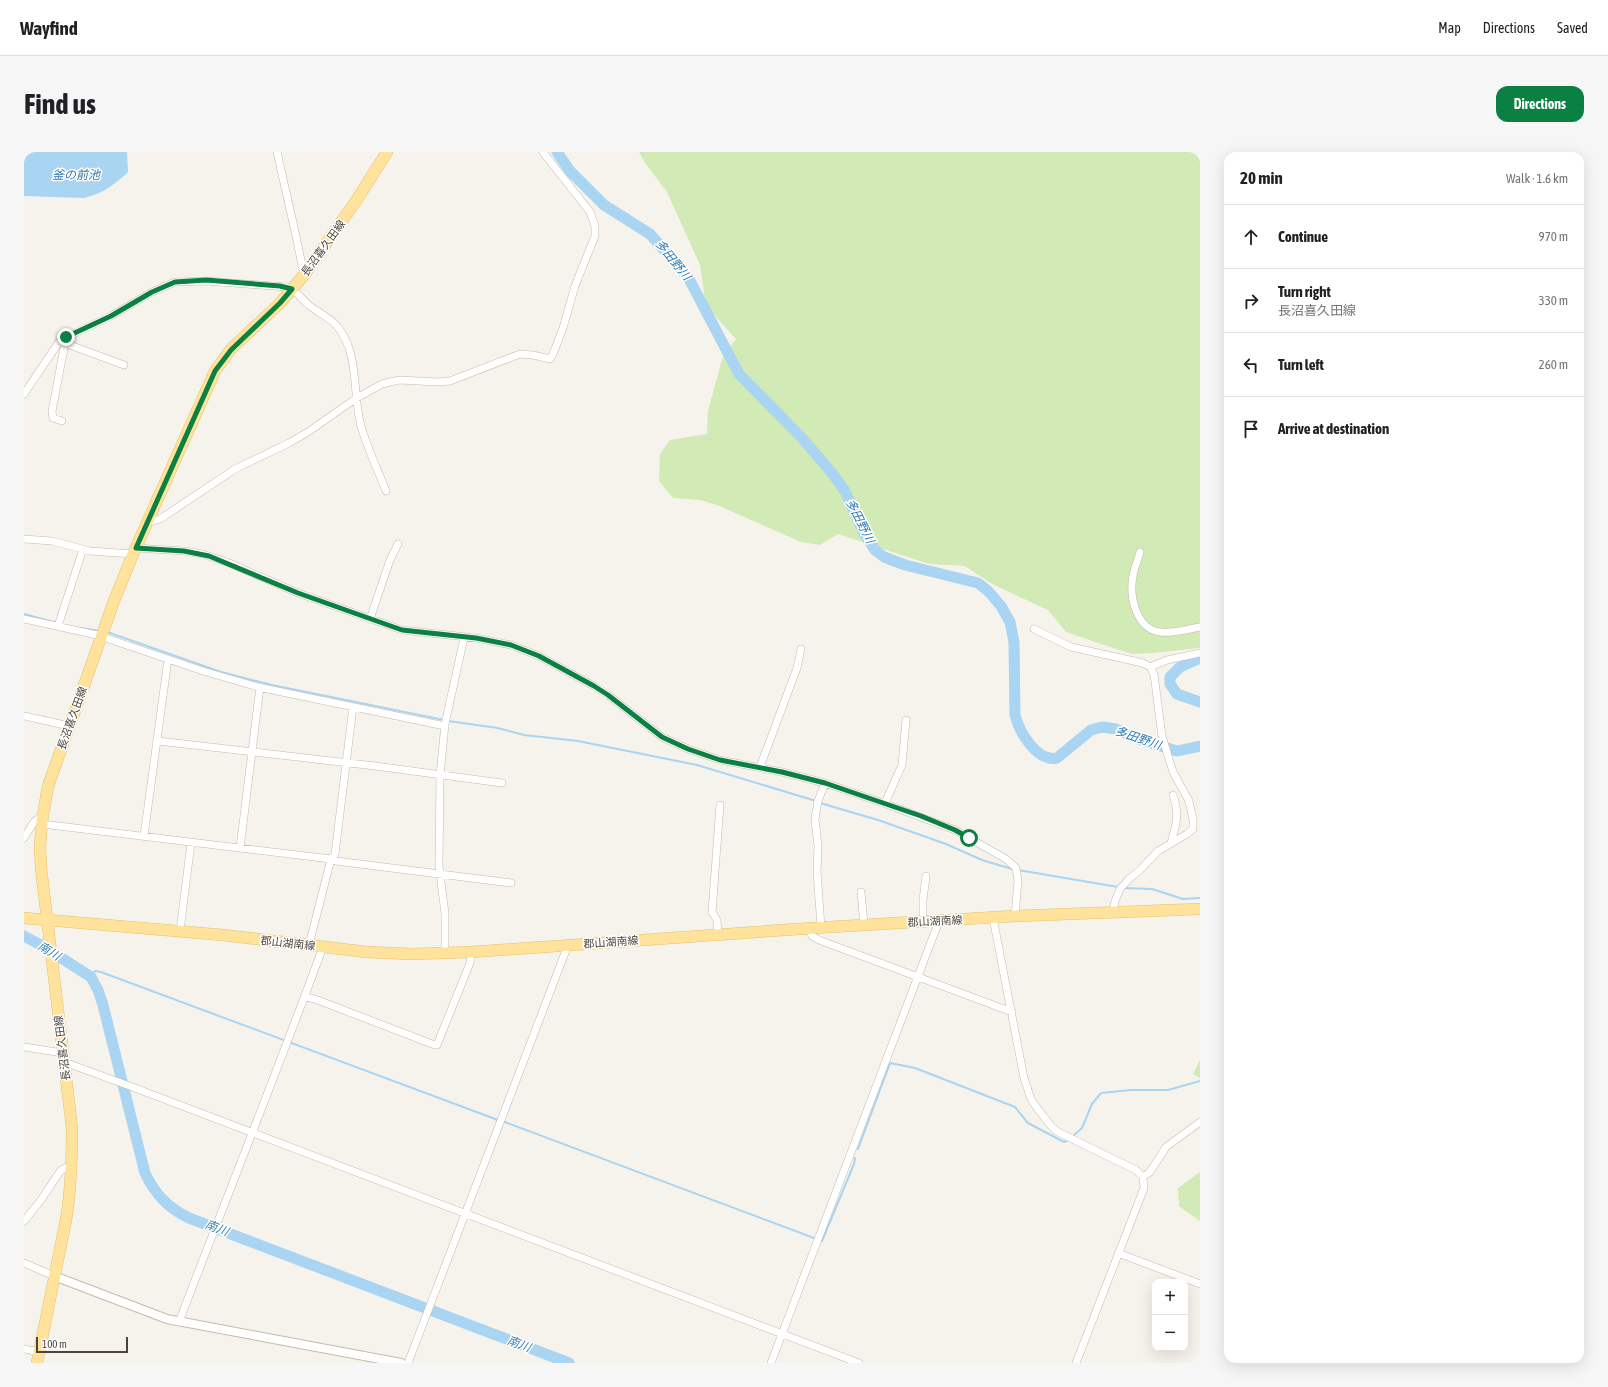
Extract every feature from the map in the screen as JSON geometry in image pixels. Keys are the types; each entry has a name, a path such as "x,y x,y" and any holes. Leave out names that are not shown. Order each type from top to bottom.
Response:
{"main road":[{"name":"長沼喜久田線","path":"38,1357 69,1200 72,1165 72,1128 41,864 42,819 48,786 101,637 134,551 148,523 215,371 231,350 280,303 304,274 356,201 387,152"},
{"name":"郡山湖南線","path":"24,918 48,924 180,931 386,953 445,953 808,928 1015,916 1200,909"}],"street":[{"path":"277,152 304,274"},
{"path":"148,523 160,520 235,469 256,460 308,432 355,399 390,381 408,379 433,382 450,381 520,354 533,355 546,359 552,358 563,328 575,286 593,242 595,232 594,223 590,212 543,152"},
{"path":"24,394 53,350 63,342 152,292 175,282 206,280 280,286 292,289 309,305 337,326 343,336 353,360 355,399 361,426 386,491"},
{"path":"63,342 124,365"},
{"path":"62,421 54,419 52,413 63,342"},
{"path":"24,539 52,540 95,552 184,551 203,554 298,593 410,632 493,641 526,651 568,672 608,695 655,732 673,743 720,760 760,767 825,783 955,830 1006,859 1016,868 1015,916"},
{"path":"370,619 390,560 398,544"},
{"path":"58,626 83,549"},
{"path":"1140,552 1133,574 1134,604 1137,613 1146,626 1161,632 1200,627"},
{"path":"24,619 101,637 260,687 445,726"},
{"path":"1034,630 1071,647 1144,663 1150,666 1154,674 1162,736 1173,772 1189,800 1197,826 1187,834 1158,851 1120,888 1113,912"},
{"path":"445,953 445,913 439,874 440,775 445,726 464,638"},
{"path":"760,767 797,668 801,649"},
{"path":"1150,666 1167,660 1200,654"},
{"path":"144,836 158,742 168,659"},
{"path":"240,848 260,687"},
{"path":"309,945 331,859 335,854 353,707"},
{"path":"24,716 69,726"},
{"path":"885,804 903,763 906,720"},
{"path":"158,742 345,763 502,783"},
{"path":"821,928 817,871 818,846 815,819 818,801 825,783"},
{"path":"1171,843 1177,825 1174,795"},
{"path":"718,935 717,920 712,912 720,805"},
{"path":"24,838 34,822 42,819 191,843 331,859 336,861 511,883"},
{"path":"180,931 191,843"},
{"path":"923,922 923,900 926,876"},
{"path":"860,892 864,925"},
{"path":"993,918 1024,1078 1031,1099 1040,1114 1058,1132 1136,1170 1143,1177 1144,1188 1076,1363"},
{"path":"771,1363 939,921"},
{"path":"808,928 812,936 819,940 1012,1012"},
{"path":"408,1363 568,945"},
{"path":"180,1322 251,1132 305,997 323,947"},
{"path":"305,997 315,999 438,1045 470,963 471,952"},
{"path":"24,1047 64,1058 117,1081 859,1363"},
{"path":"1143,1177 1150,1172 1166,1147 1200,1122"},
{"path":"24,1220 41,1200 61,1170 72,1165"},
{"path":"1118,1253 1200,1284"},
{"path":"24,1263 158,1316 180,1322 366,1359 402,1363"},
{"path":"24,1349 38,1357"}],"green space":[{"path":"639,152 1200,152 1200,648 1132,654 1066,632 1048,610 992,584 965,566 929,564 838,534 820,545 801,542 717,505 700,500 673,498 659,481 660,454 670,440 707,434 708,411 723,356 736,339 706,306 700,265 667,192 645,163"},
{"path":"1200,1060 1200,1078 1193,1074"},
{"path":"1200,1172 1200,1221 1179,1206 1178,1188"}],"water":[{"name":"釜の前池","path":"24,152 127,152 128,172 108,188 97,194 84,198 24,196"}],"waterway":[{"name":"多田野川","path":"557,152 570,171 604,205 650,234 688,277 739,374 802,438 832,473 845,491 864,533 875,550 884,557 905,565 978,583 988,591 1001,606 1010,622 1014,642 1015,715 1020,729 1036,751 1050,758 1057,758 1091,730 1102,727 1116,729 1141,740 1177,751 1200,746"},
{"path":"24,614 57,623"},
{"path":"81,628 100,631"},
{"path":"107,632 221,672 272,685 444,720"},
{"name":"多田野川","path":"1200,658 1180,667 1170,677 1170,684 1177,694 1200,702"},
{"path":"448,721 498,728 524,735 578,741 697,765 816,801"},
{"path":"820,803 878,820 946,844 982,860 1012,869"},
{"path":"1018,870 1118,887"},
{"path":"1123,888 1152,889 1183,899 1200,898"},
{"name":"南川","path":"24,936 91,977 98,990 145,1173 158,1194 168,1205 189,1218 569,1363"},
{"path":"91,977 95,971 101,972 498,1120"},
{"path":"858,1149 890,1063 915,1068 1015,1107 1028,1123 1064,1142 1069,1140"},
{"path":"1072,1137 1082,1128 1092,1104 1101,1093 1131,1090 1168,1090 1200,1081"},
{"path":"502,1121 822,1241 854,1164 855,1158"}],"route":[{"path":"66,337 111,316 152,292 175,282 206,280 280,286 292,289 280,303 250,330 231,350 215,371 136,548 196,552 209,556 229,563 298,593 402,630 464,638 476,638 511,645 539,656 594,686 662,737 673,743 720,760 771,769 825,783 921,816 955,830 969,838"}]}
